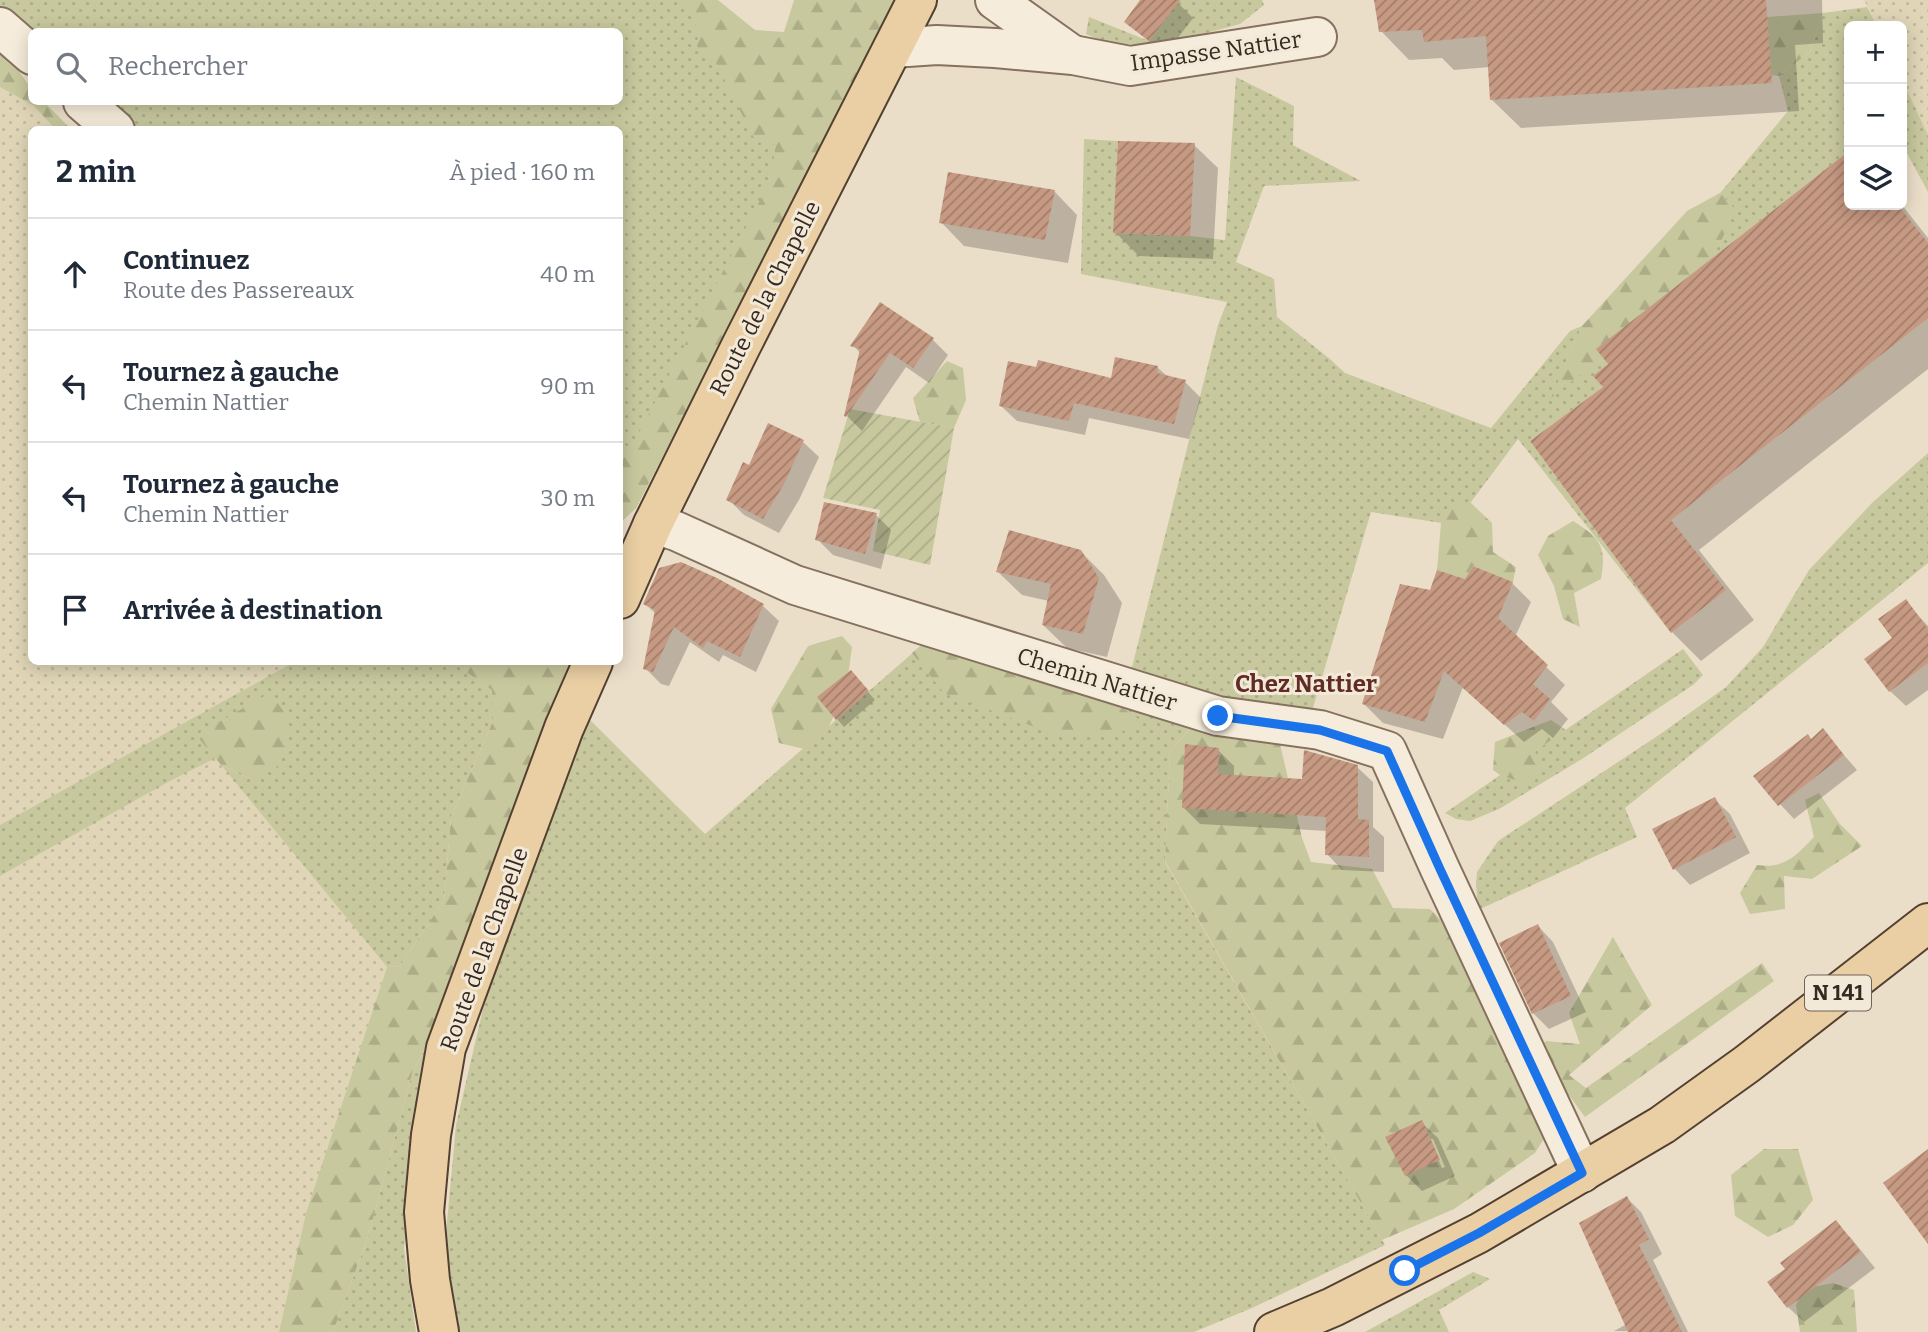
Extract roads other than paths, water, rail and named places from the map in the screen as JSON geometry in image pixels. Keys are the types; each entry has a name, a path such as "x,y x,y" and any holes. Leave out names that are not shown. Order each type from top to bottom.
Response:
{"main road":[{"name":"Route de la Chapelle","path":"623,580 917,0"},
{"name":"Route de la Chapelle","path":"439,1332 430,1280 424,1212 431,1135 446,1048 550,765 592,665"},
{"name":"N 141","path":"1274,1332 1333,1307 1442,1252 1534,1202 1662,1125 1747,1064 1928,923"}],"street":[{"name":"Impasse Nattier","path":"995,0 1073,55"},
{"path":"0,27 28,52"},
{"name":"Impasse Nattier","path":"893,48 937,45 995,48 1073,55 1130,66 1317,37"},
{"path":"86,105 110,126"},
{"name":"Chemin Nattier","path":"653,524 676,531 795,585 821,594 1218,716 1320,730 1387,751 1582,1173"}],"district":[{"name":"Chez Nattier","path":"1306,684"}]}
